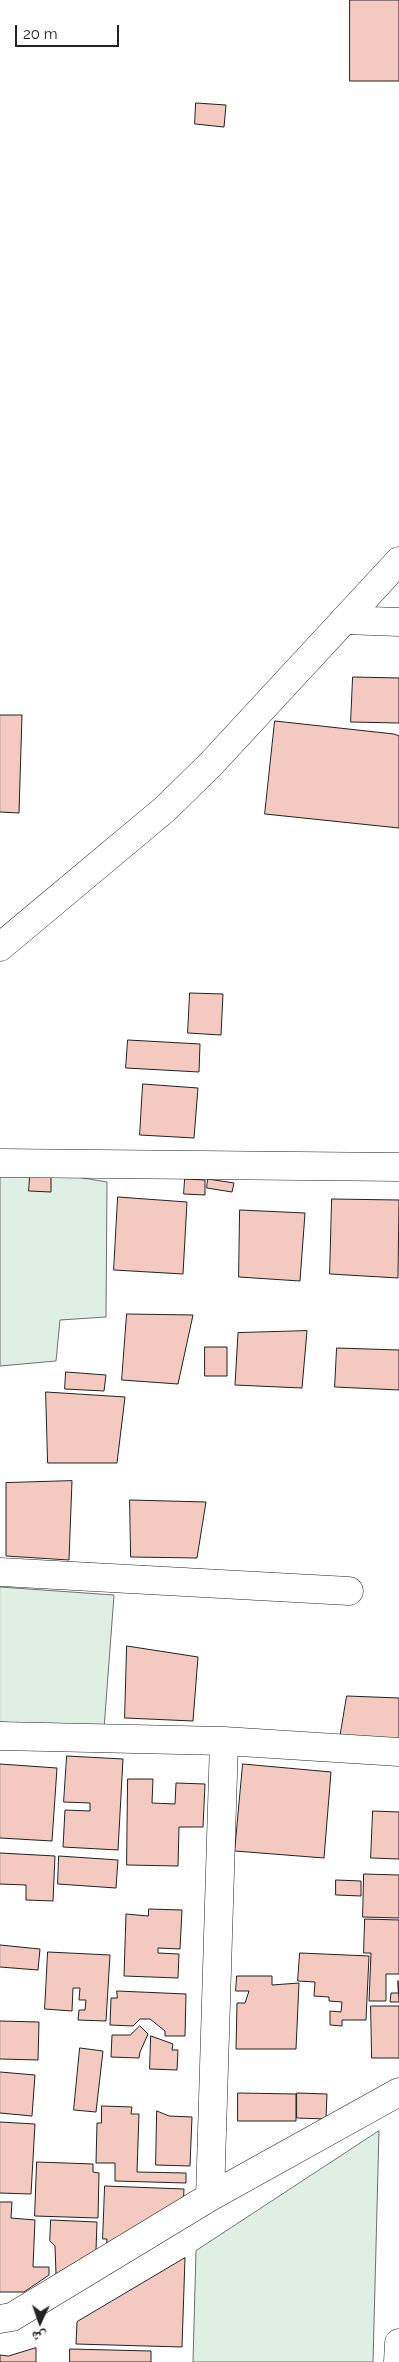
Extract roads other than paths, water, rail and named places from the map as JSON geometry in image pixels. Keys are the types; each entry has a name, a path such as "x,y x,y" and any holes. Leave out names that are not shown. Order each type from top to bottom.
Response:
{"street":[{"path":"0,947 165,809 218,756 399,561"},
{"path":"344,620 399,622"},
{"path":"0,1162 399,1167"},
{"path":"0,1572 349,1591"},
{"path":"0,1736 224,1741 399,1752"},
{"path":"210,2197 224,1741"},
{"path":"0,2319 12,2317 210,2197 399,2092"},
{"path":"398,2362 399,2343"}]}
